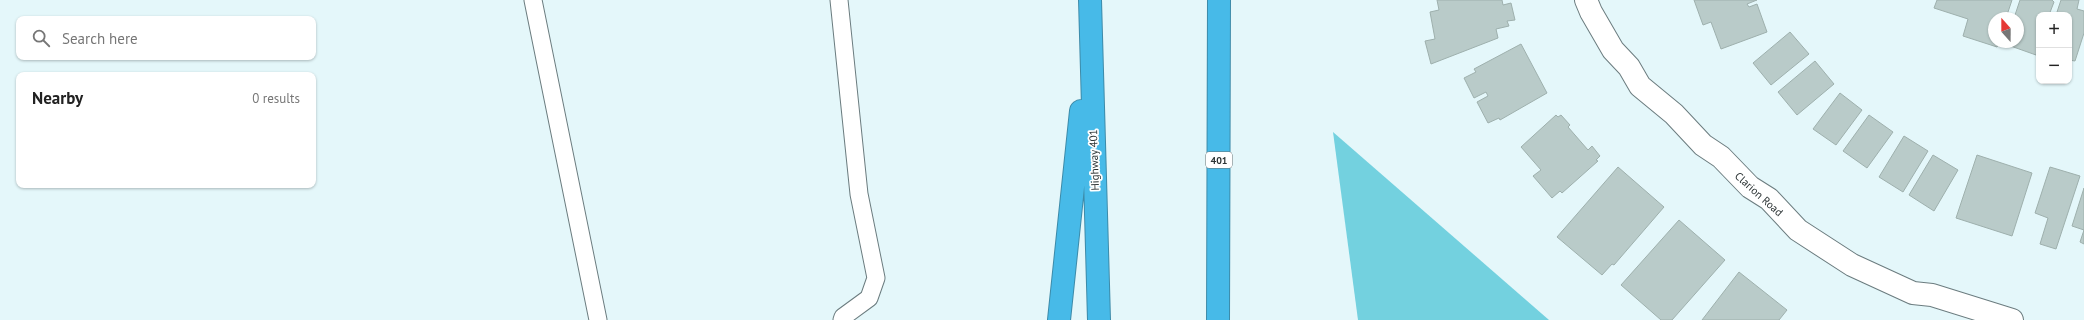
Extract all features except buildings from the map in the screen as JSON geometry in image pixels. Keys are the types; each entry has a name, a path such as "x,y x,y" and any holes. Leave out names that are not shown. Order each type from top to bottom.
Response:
{"highway":[{"name":"Highway 401","path":"1090,0 1099,320"},
{"name":"401","path":"1218,320 1219,0"},
{"path":"1059,320 1090,30"}],"street":[{"name":"Clarion Road","path":"1586,0 1591,12 1613,50 1629,67 1640,86 1674,114 1703,145 1721,157 1750,188 1769,199 1798,230 1852,265 1913,293 1932,296 2012,320"}],"lane":[{"path":"533,0 598,320"},
{"path":"839,0 860,194 876,278 869,298 843,317 842,320"}],"shaded area":[{"path":"1333,132 1549,320 1358,320"}]}
